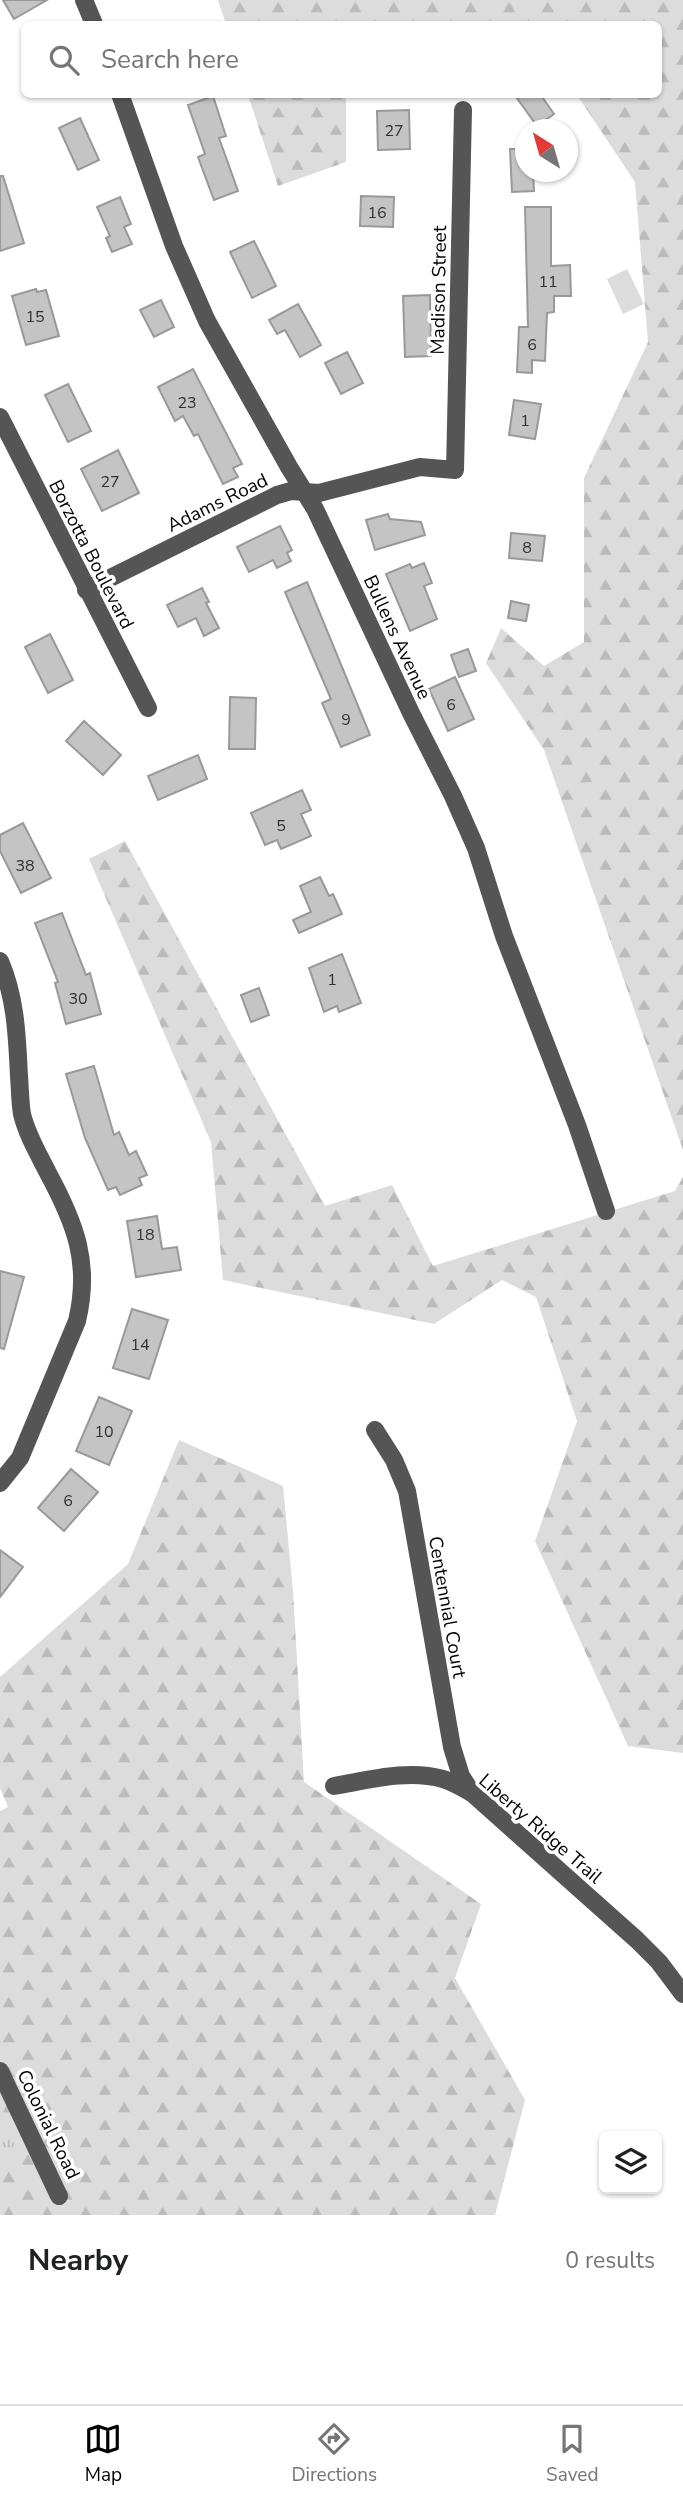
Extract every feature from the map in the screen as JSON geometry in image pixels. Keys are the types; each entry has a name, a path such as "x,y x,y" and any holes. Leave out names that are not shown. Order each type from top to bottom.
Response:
{"street":[{"path":"84,0 93,21"},
{"name":"Bullens Avenue","path":"121,98 174,246 207,321 315,509 476,848 504,936 578,1125 606,1211"},
{"name":"Madison Street","path":"455,470 463,110"},
{"name":"Borzotta Boulevard","path":"0,418 148,708"},
{"name":"Adams Road","path":"86,590 277,495 291,491 319,493 420,467 455,470"},
{"path":"0,961 11,990 16,1016 22,1111 29,1136 74,1226 83,1275 82,1299 77,1321 20,1458 0,1483"},
{"name":"Centennial Court","path":"375,1430 394,1460 407,1491 452,1747 461,1776 472,1793"},
{"name":"Liberty Ridge Trail","path":"334,1786 404,1775 425,1775 445,1780 472,1793 637,1940 659,1962 683,1994"},
{"name":"Colonial Road","path":"0,2071 60,2196"}],"green space":[{"path":"218,0 683,0 683,1150 544,750 486,663 501,628 544,666 584,642 584,478 648,342 635,182 579,98 662,98 662,21 225,21"},
{"path":"249,98 346,98 346,162 278,186"},
{"path":"627,269 644,304 623,314 607,279"},
{"path":"125,841 325,1206 392,1185 433,1266 675,1191 683,1177 683,1753 628,1746 535,1541 577,1421 536,1297 502,1280 434,1324 223,1280 211,1142 89,859"},
{"path":"179,1440 283,1486 293,1591 304,1782 481,1904 455,1978 525,2100 495,2215 0,2215 0,1811 8,1807 0,1788 0,1677 128,1564"},
{"path":"0,2112 16,2147 0,2178"}],"building":[{"path":"3,0 47,0 14,19"},
{"path":"214,98 226,136 219,138 238,191 214,200 198,157 205,154 188,105"},
{"path":"517,98 543,98 554,114 547,119 532,119"},
{"path":"409,110 410,149 378,150 377,111"},
{"path":"80,118 99,160 78,170 59,128"},
{"path":"510,149 515,149 515,182 534,182 534,191 512,192"},
{"path":"0,176 3,176 24,243 0,251"},
{"path":"361,196 394,197 393,227 360,226"},
{"path":"120,197 131,224 124,227 132,244 112,252 106,238 110,236 97,207"},
{"path":"525,207 551,207 551,266 570,265 571,296 554,296 554,312 547,313 545,361 532,360 532,373 517,372 519,327 528,327"},
{"path":"254,241 276,286 252,298 230,252"},
{"path":"36,289 37,292 46,290 59,336 26,345 12,296"},
{"path":"430,295 431,356 405,357 403,296"},
{"path":"161,300 174,327 154,337 140,310"},
{"path":"298,304 321,345 300,357 285,330 277,334 269,320"},
{"path":"347,352 363,383 341,394 325,363"},
{"path":"193,369 242,464 233,468 238,477 223,484 198,434 194,436 183,416 175,421 158,387"},
{"path":"68,384 91,431 68,442 45,395"},
{"path":"514,400 541,404 535,439 509,435"},
{"path":"118,450 139,493 102,511 81,469"},
{"path":"388,514 390,519 421,522 425,535 375,550 366,520"},
{"path":"280,526 292,550 287,553 291,561 277,568 273,560 249,572 237,547"},
{"path":"511,533 545,536 542,561 509,558"},
{"path":"424,563 432,583 424,586 437,619 410,631 386,574 410,564 412,568"},
{"path":"307,582 370,735 341,747 322,703 331,699 285,592"},
{"path":"202,588 209,602 206,603 219,628 204,636 196,618 178,627 167,605"},
{"path":"511,601 529,605 526,621 508,618"},
{"path":"50,634 73,680 48,693 25,647"},
{"path":"468,649 476,671 459,677 451,655"},
{"path":"455,677 474,719 448,731 429,689"},
{"path":"230,697 256,698 255,749 229,749"},
{"path":"84,721 121,755 103,775 66,741"},
{"path":"198,755 207,779 158,800 148,776"},
{"path":"302,790 311,810 301,814 311,836 281,849 277,840 265,845 251,813"},
{"path":"23,823 51,878 21,893 0,851 0,835"},
{"path":"320,877 329,896 333,894 342,914 299,933 293,920 311,912 300,886"},
{"path":"62,913 86,975 90,973 101,1014 66,1024 55,983 58,982 35,923"},
{"path":"342,954 361,1003 339,1012 337,1006 324,1012 309,968"},
{"path":"259,988 269,1015 251,1022 241,995"},
{"path":"94,1066 114,1135 119,1132 129,1155 136,1151 147,1175 139,1178 142,1185 120,1195 116,1187 108,1190 85,1138 66,1074"},
{"path":"157,1216 162,1249 177,1247 181,1270 136,1277 127,1221"},
{"path":"0,1271 24,1277 4,1349 0,1348"},
{"path":"132,1309 168,1320 149,1379 113,1368"},
{"path":"99,1397 132,1411 109,1465 76,1451"},
{"path":"71,1469 98,1492 64,1531 38,1508"},
{"path":"0,1550 23,1567 0,1597"}]}
